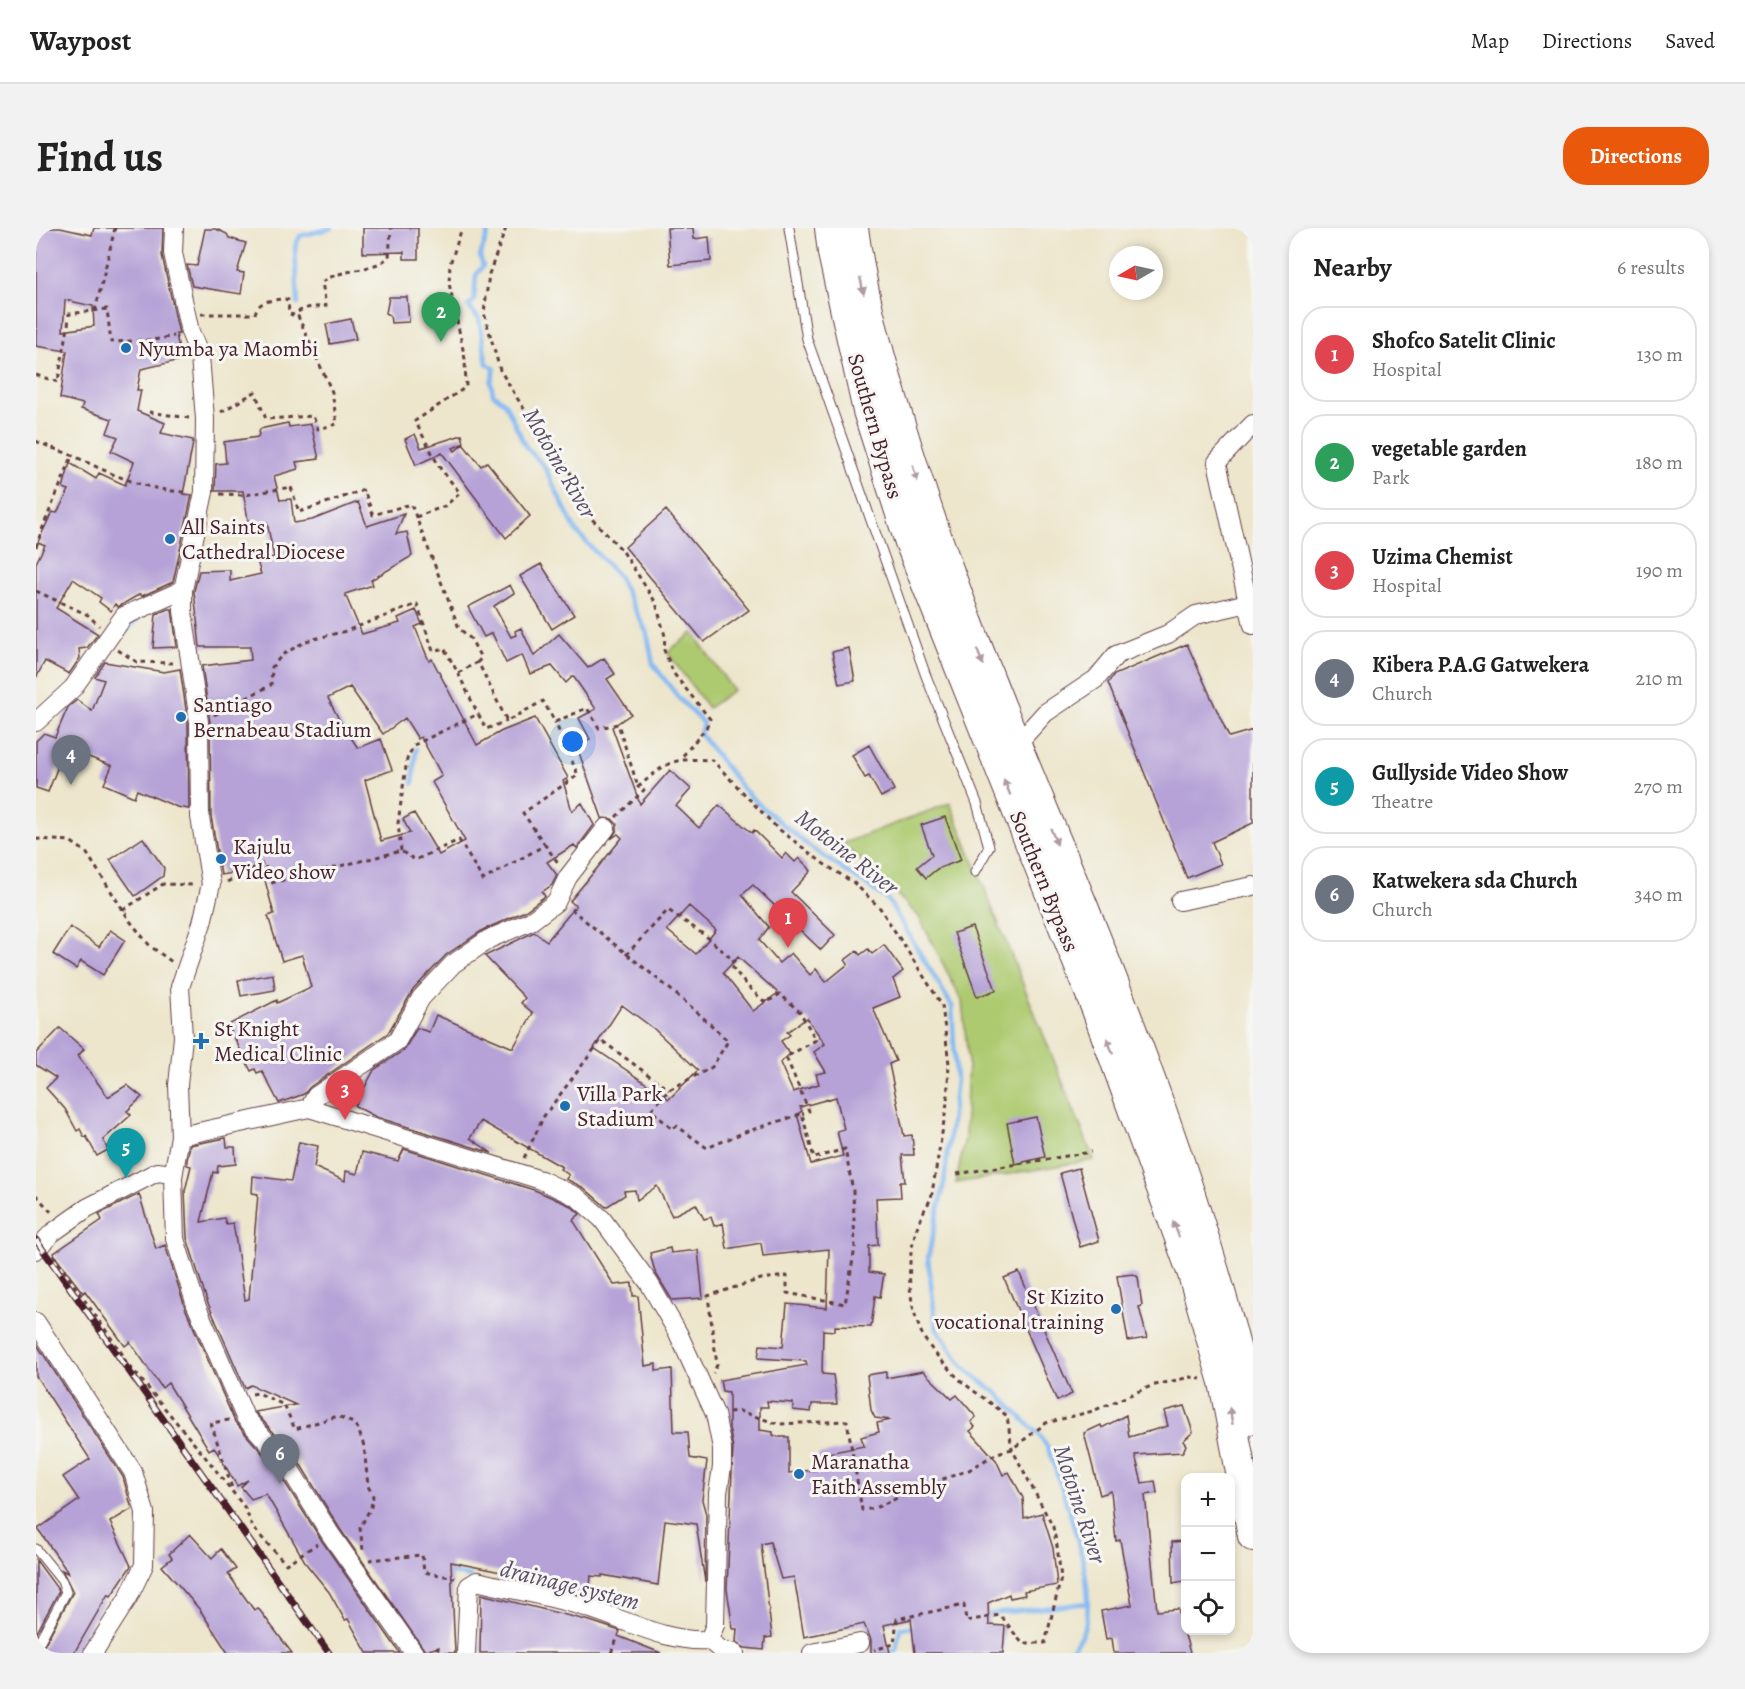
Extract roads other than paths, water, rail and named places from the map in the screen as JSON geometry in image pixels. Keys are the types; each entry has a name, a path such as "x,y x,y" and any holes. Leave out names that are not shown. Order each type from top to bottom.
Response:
{"highway":[{"name":"Southern Bypass","path":"830,228 833,253 868,411 910,542 1096,1007 1193,1274 1224,1382 1253,1536"},
{"name":"Southern Bypass","path":"853,228 858,265 876,345 920,491 978,654 1162,1110 1224,1303 1253,1419"}],"street":[{"path":"174,228 173,253 190,332 200,356 205,419 204,492 183,590 189,661 198,722 200,817 211,884 180,987 183,1037 178,1085 180,1136 173,1174 175,1239 196,1305 245,1417 286,1463 331,1535 414,1653"},
{"path":"1253,424 1216,462 1253,625"},
{"path":"36,722 73,688 124,616 183,590"},
{"path":"1016,745 1045,713 1096,679 1116,656 1168,634 1196,615 1248,603"},
{"path":"309,1108 316,1096 397,1041 421,998 453,964 489,939 531,921 556,902 565,885 606,828"},
{"path":"1180,901 1253,885"},
{"path":"180,1136 309,1108 541,1180 577,1197 602,1218 649,1283 678,1333 705,1387 715,1414 722,1448 722,1467 718,1493 715,1625 709,1640"},
{"path":"43,1250 52,1233 87,1208 157,1172 173,1174"},
{"path":"36,1323 133,1472 145,1512 144,1565 128,1598 93,1653"},
{"path":"466,1653 470,1586 473,1582 593,1609 657,1632 698,1641 709,1640 721,1650 735,1653"},
{"path":"812,1653 860,1643"}],"lane":[{"path":"789,228 807,339 826,398 889,566 926,676 977,803 989,847 975,873"},
{"path":"36,1549 62,1581 66,1592 36,1648"}],"waterway":[{"path":"298,304 295,247 300,236 332,228"},
{"name":"Motoine River","path":"490,228 480,256 483,266 476,275 474,301 468,306 479,319 487,364 495,368 491,382 493,394 505,403 526,447 544,466 576,531 618,576 647,633 653,664 678,697 703,723 700,734 743,789 810,847 888,900 952,1006 956,1080 944,1184 928,1258 936,1327 964,1368 998,1394 1040,1436 1048,1448 1078,1541 1088,1593 1087,1615 1082,1633 1070,1653"},
{"path":"120,636 140,617"},
{"name":"drainage system","path":"413,784 416,749"},
{"name":"drainage system","path":"447,1572 471,1577"},
{"name":"drainage system","path":"983,1615 1088,1603"},
{"name":"drainage system","path":"880,1653 896,1650 900,1628 917,1627"}],"railway":[{"path":"36,1240 329,1653"}],"place":[{"name":"vegetable garden","path":"441,342"},
{"name":"Nyumba ya Maombi","path":"126,348"},
{"name":"All Saints Cathedral Diocese","path":"170,539"},
{"name":"Santiago Bernabeau Stadium","path":"181,717"},
{"name":"Kibera P.A.G Gatwekera","path":"71,785"},
{"name":"Kajulu Video show","path":"221,859"},
{"name":"Shofco Satelit Clinic","path":"788,948"},
{"name":"St Knight Medical Clinic","path":"201,1041"},
{"name":"Villa Park Stadium","path":"565,1106"},
{"name":"Uzima Chemist","path":"345,1120"},
{"name":"Gullyside Video Show","path":"126,1178"},
{"name":"St Kizito vocational training","path":"1116,1309"},
{"name":"Maranatha Faith Assembly","path":"799,1474"},
{"name":"Katwekera sda Church","path":"280,1484"}]}
